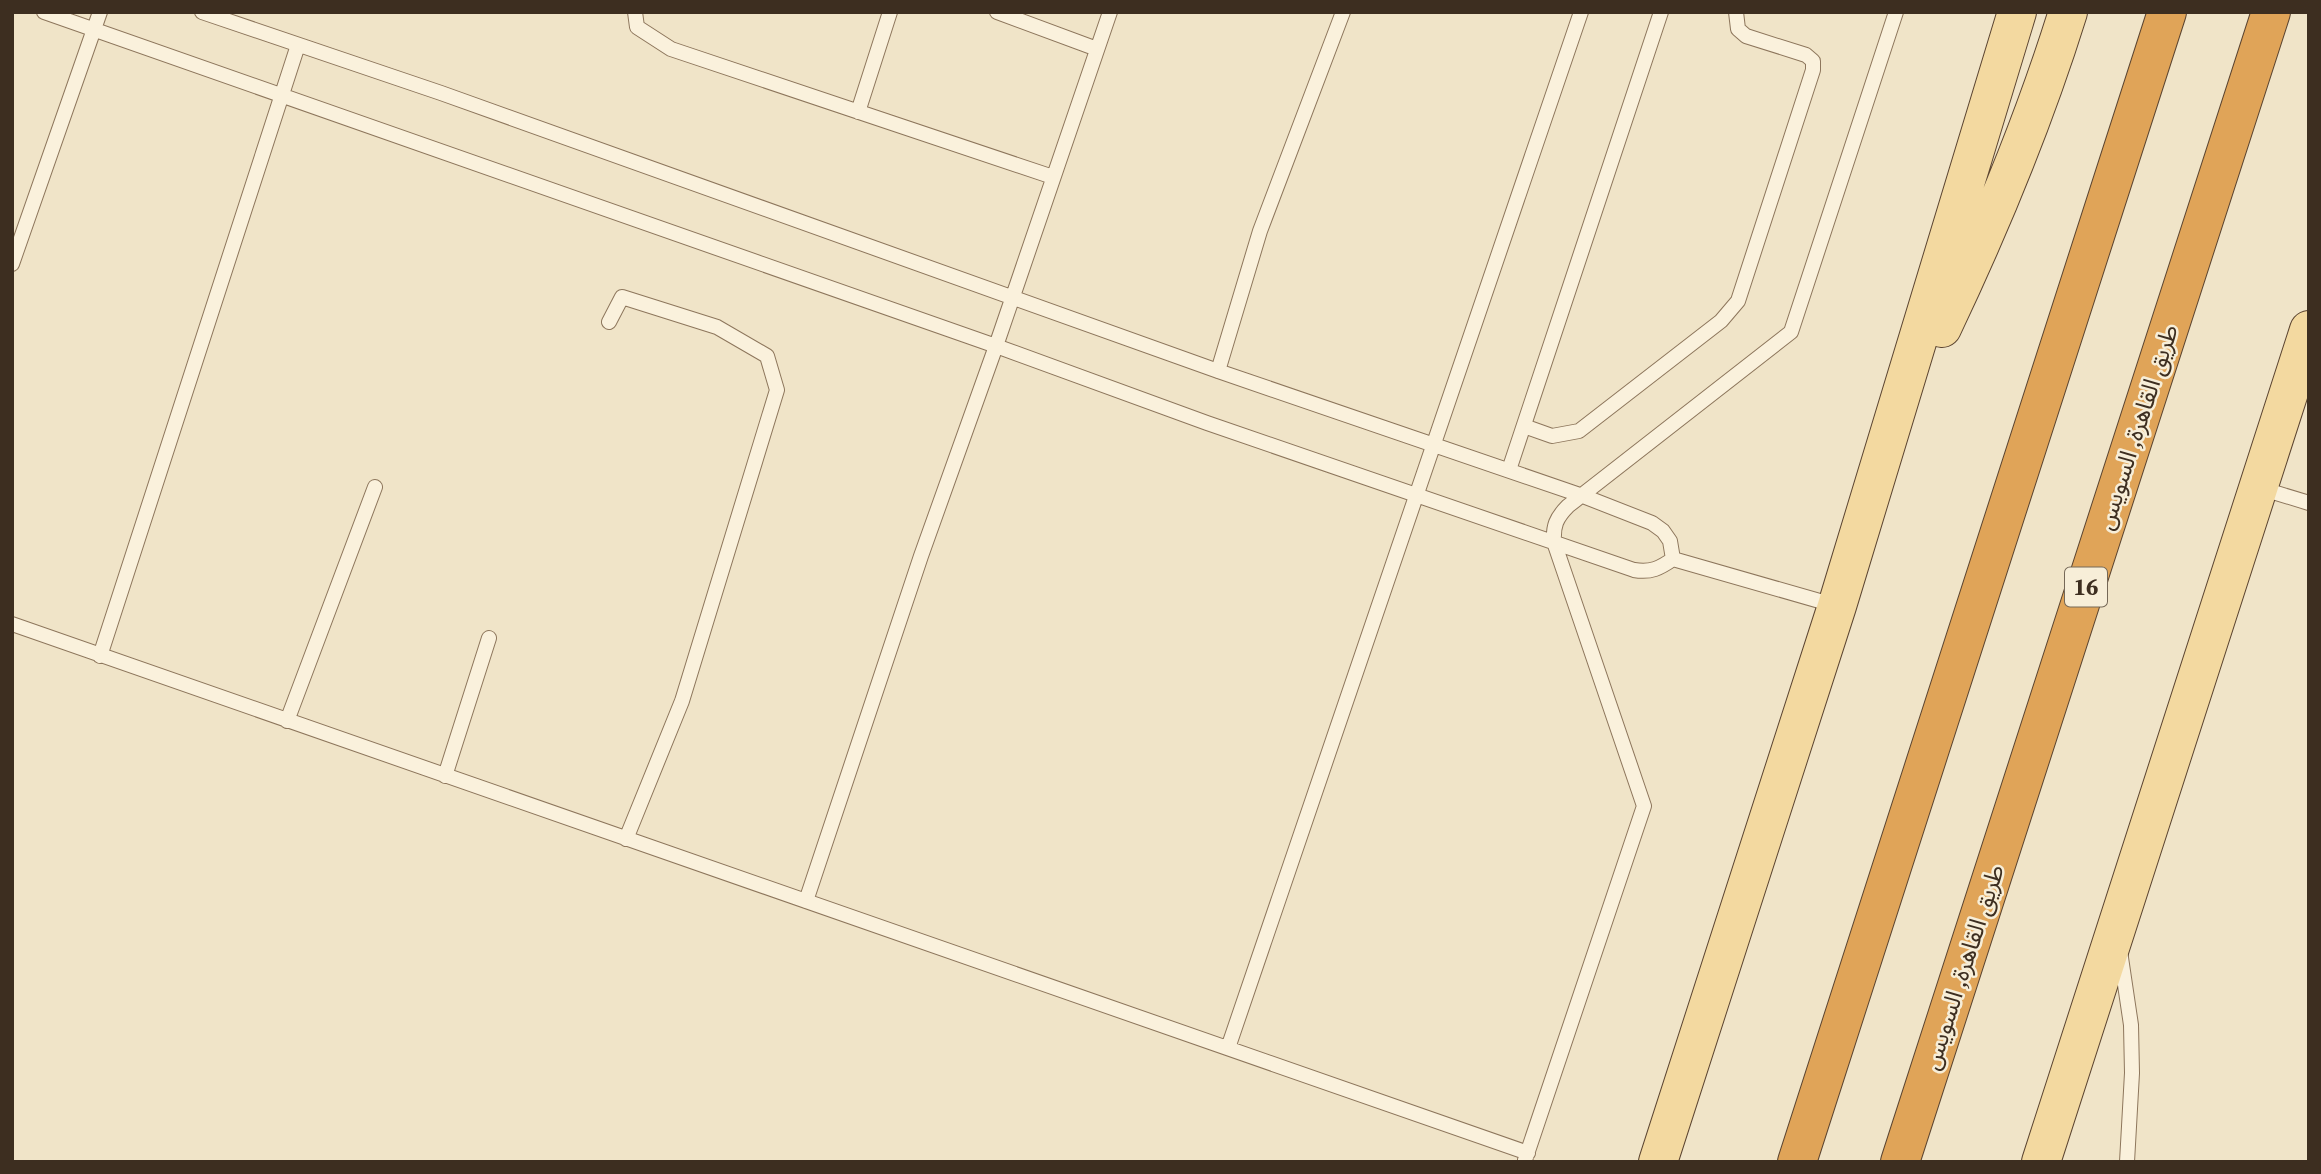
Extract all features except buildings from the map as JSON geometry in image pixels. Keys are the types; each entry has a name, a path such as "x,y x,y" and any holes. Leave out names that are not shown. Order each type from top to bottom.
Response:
{"highway":[{"path":"1797,1162 2167,12"},
{"name":"طريق القاهرة, السويس","path":"1900,1162 2271,12"}],"main road":[{"path":"1658,1162 1838,606 2017,12"},
{"path":"1896,415 1979,251 2019,154 2068,12"},
{"path":"2041,1162 2309,330"}],"lane":[{"path":"44,12 996,346 1207,423 1554,542 1646,572 1660,568 1673,559"},
{"path":"12,264 100,12"},
{"path":"202,12 441,93 1218,371 1583,496 1652,523 1663,531 1670,541 1673,559"},
{"path":"635,12 637,27 671,49 1053,177"},
{"path":"858,112 890,12"},
{"path":"998,12 1097,49"},
{"path":"806,901 921,556 1111,12"},
{"path":"1218,371 1260,231 1343,12"},
{"path":"1228,1048 1581,12"},
{"path":"1509,470 1661,12"},
{"path":"1524,426 1552,436 1579,431 1721,321 1738,301 1813,70 1813,61 1806,55 1746,36 1738,29 1736,12"},
{"path":"12,624 1228,1048 1526,1157 1644,806 1554,542 1553,527 1558,516 1791,332 1896,12"},
{"path":"100,656 298,45"},
{"path":"609,322 622,298 717,327 767,356 777,390 682,701 626,839"},
{"path":"287,721 375,487"},
{"path":"2258,487 2309,503"},
{"path":"1673,559 1838,606"},
{"path":"445,776 489,638"},
{"path":"2116,929 2131,1025 2132,1073 2127,1162"}]}
